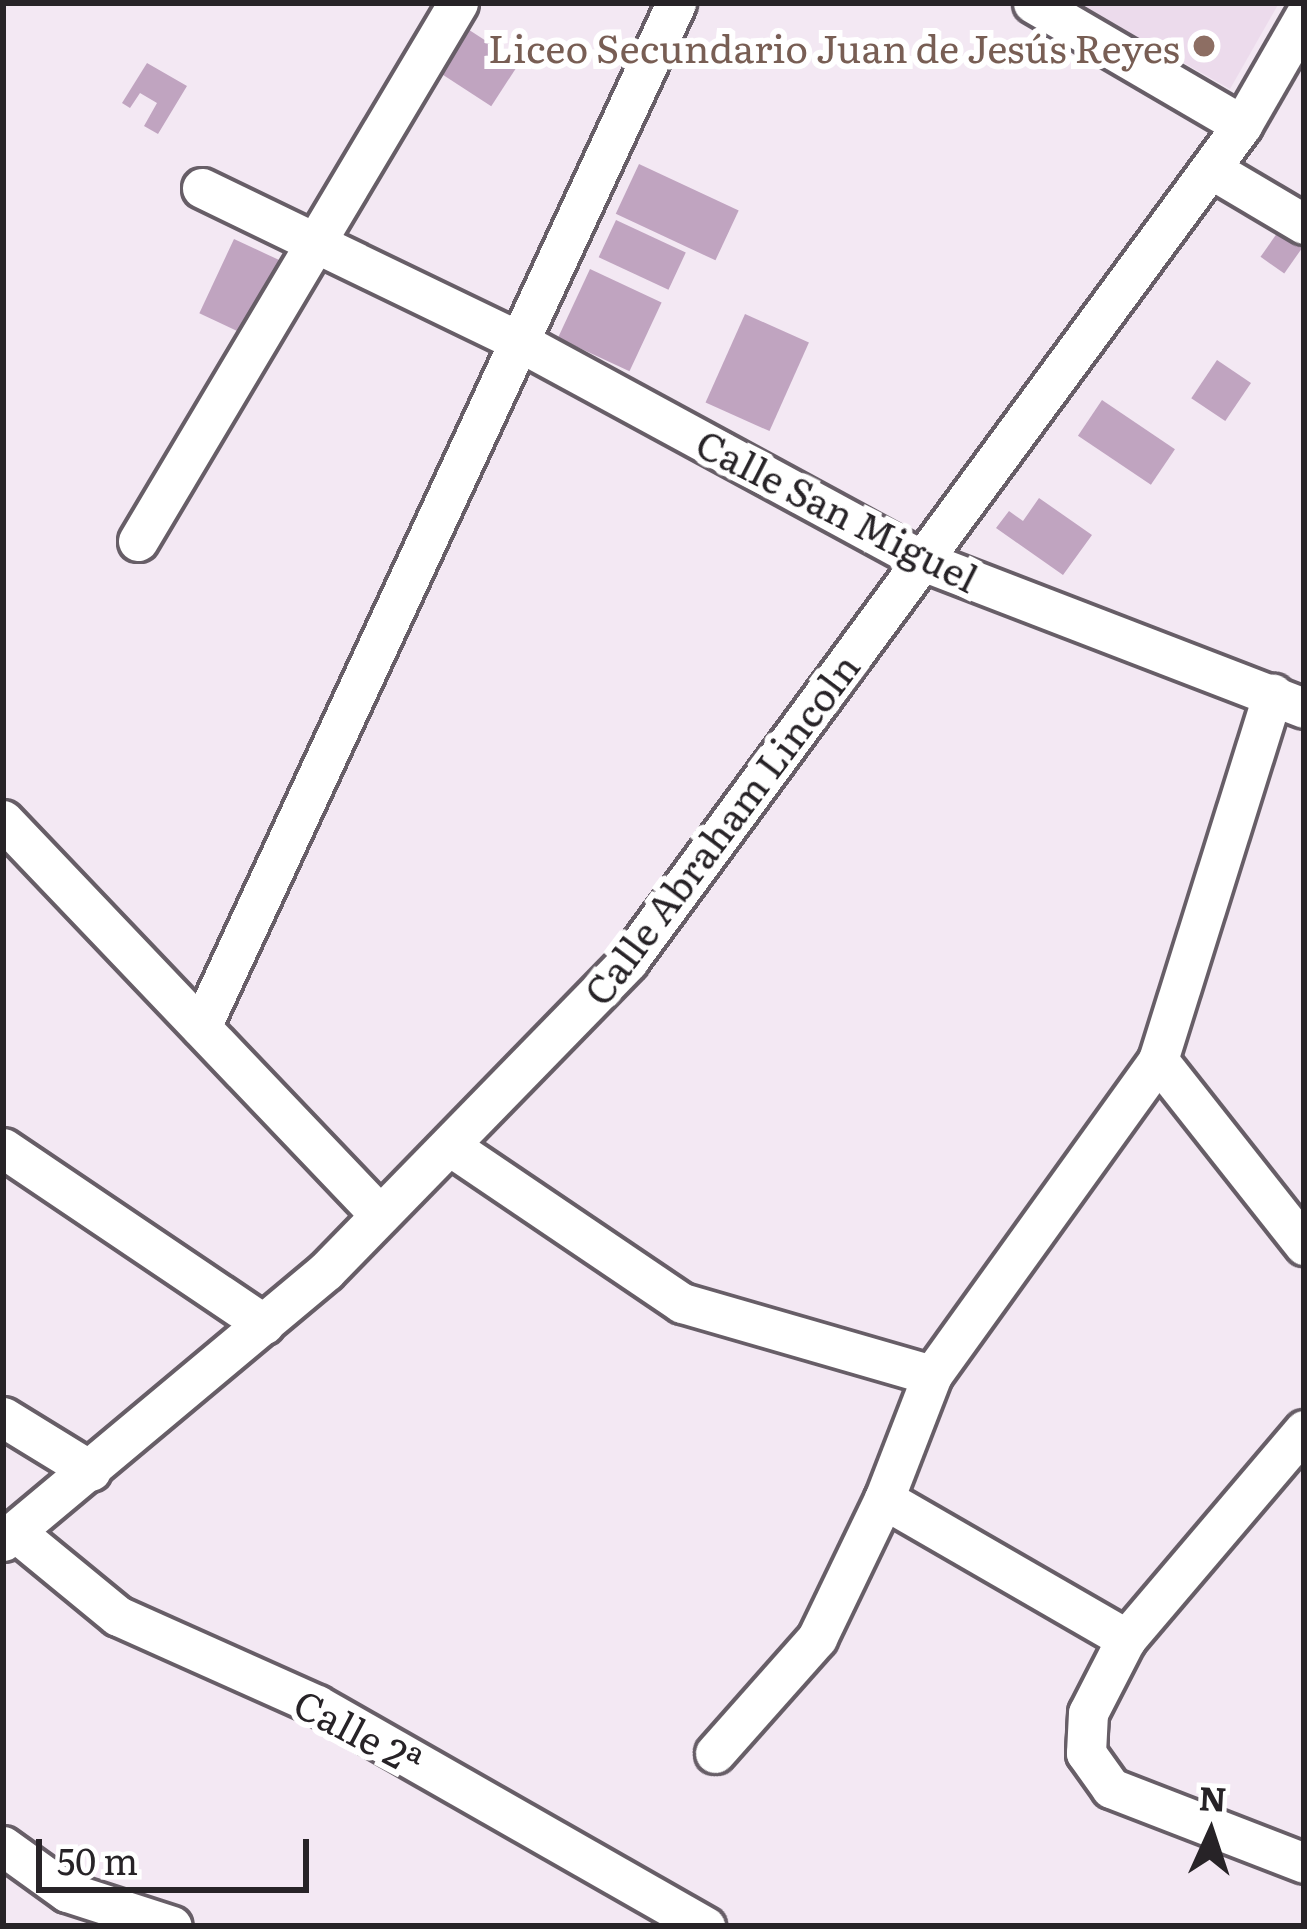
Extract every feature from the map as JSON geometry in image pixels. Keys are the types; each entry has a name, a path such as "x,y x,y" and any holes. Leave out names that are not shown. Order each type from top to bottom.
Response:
{"street":[{"path":"138,541 458,3"},
{"path":"201,1027 676,3"},
{"path":"1033,3 1242,125"},
{"name":"Calle Abraham Lincoln","path":"10,1538 264,1324 380,1216 628,961 1242,125 1304,17"},
{"path":"1210,169 1304,224"},
{"name":"Calle San Miguel","path":"202,188 516,340 922,561 1288,701"},
{"path":"715,1753 818,1638 884,1499 932,1375 1158,1060 1288,701"},
{"path":"3,820 380,1216"},
{"path":"1158,1060 1304,1245"},
{"path":"450,1146 682,1303 932,1375"},
{"path":"3,1148 264,1324"},
{"path":"3,1417 92,1471"},
{"path":"1304,1430 1126,1640 1088,1714 1086,1753 1111,1788 1304,1863"},
{"path":"884,1499 1126,1640"},
{"name":"Calle 2ª","path":"10,1538 118,1616 317,1705 705,1926"},
{"path":"3,1846 67,1892 172,1926"}],"shaded area":[{"name":"Liceo Secundario Juan de Jesús Reyes","path":"1077,3 1279,3 1230,89"}],"building":[{"path":"460,24 520,63 491,106 432,68"},
{"path":"147,63 187,86 158,134 144,126 157,103 140,93 130,108 122,103"},
{"path":"639,164 739,210 715,260 616,214"},
{"path":"616,220 686,253 668,290 599,257"},
{"path":"1280,229 1304,246 1284,273 1260,257"},
{"path":"234,239 286,263 251,337 199,313"},
{"path":"590,269 662,302 629,371 558,338"},
{"path":"745,314 809,342 769,431 706,403"},
{"path":"1217,360 1251,383 1225,421 1191,398"},
{"path":"1102,400 1175,449 1151,485 1078,436"},
{"path":"1039,498 1092,535 1063,575 996,528 1009,511 1023,521"}],"place":[{"name":"Liceo Secundario Juan de Jesús Reyes","path":"1204,46"}]}
